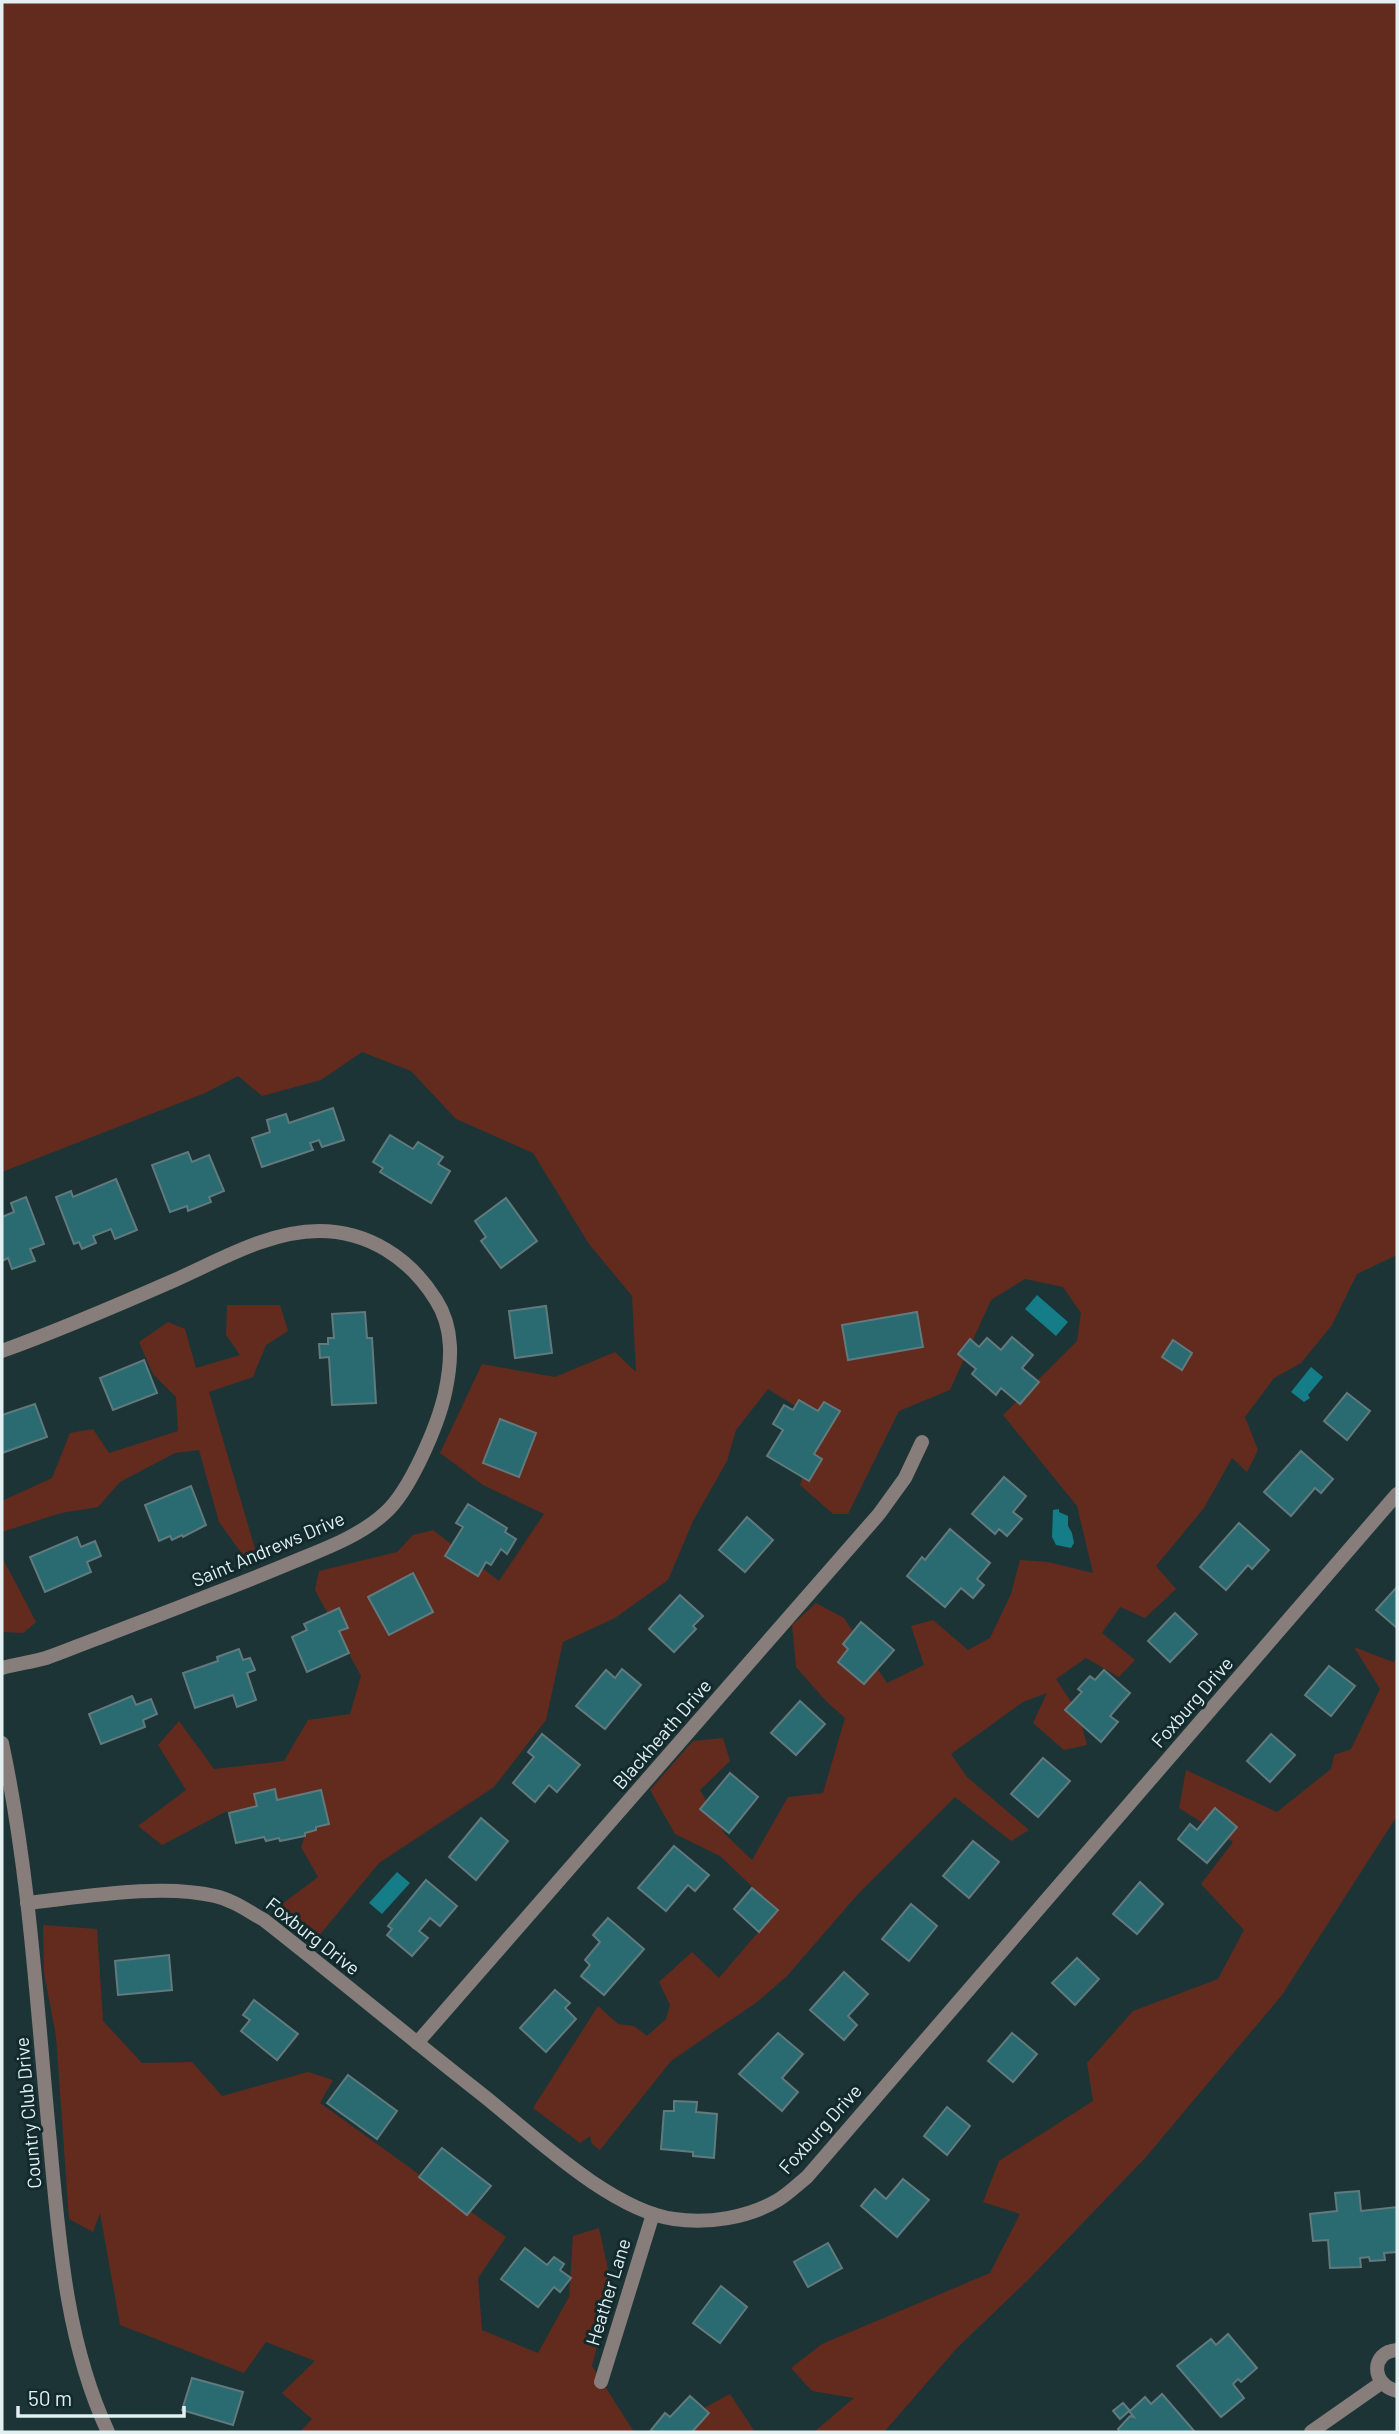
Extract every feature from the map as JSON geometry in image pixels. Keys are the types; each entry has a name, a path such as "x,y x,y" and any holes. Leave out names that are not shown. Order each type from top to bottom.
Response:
{"street":[{"name":"Saint Andrews Drive","path":"2,1351 62,1329 239,1252 284,1235 318,1231 345,1233 374,1241 396,1256 415,1273 437,1300 452,1349 441,1413 420,1459 402,1492 386,1512 367,1526 334,1545 257,1577 46,1658 2,1668"},
{"name":"Blackheath Drive","path":"417,2043 879,1514 905,1478 922,1442"},
{"name":"Foxburg Drive","path":"27,1903 136,1892 196,1892 218,1896 264,1920 607,2192 627,2204 675,2220 726,2218 754,2212 779,2199 807,2177 1397,1494"},
{"name":"Country Club Drive","path":"2,1743 27,1903 68,2302 82,2367 106,2429"},
{"name":"Heather Lane","path":"601,2382 653,2214"},
{"path":"1397,2350 1383,2355 1377,2374 1388,2389 1397,2391"},
{"path":"1311,2432 1381,2382"},
{"path":"90,2432 106,2429"}],"shaded area":[{"path":"2,2 1397,2 1397,1255 1357,1274 1332,1325 1301,1363 1274,1378 1245,1417 1258,1450 1247,1472 1232,1458 1204,1508 1156,1566 1176,1589 1145,1618 1120,1607 1102,1633 1135,1660 1119,1677 1086,1658 1056,1679 1078,1712 1087,1745 1064,1750 1033,1723 1047,1693 1023,1702 951,1754 967,1777 1029,1830 1011,1841 955,1797 858,1894 787,1976 757,2002 671,2061 600,2150 592,2144 590,2136 580,2143 533,2108 598,2006 618,2024 634,2026 647,2036 666,2019 670,2005 659,1982 692,1952 719,1978 777,1910 720,1856 675,1834 650,1790 693,1741 723,1738 730,1761 700,1790 724,1833 752,1860 788,1797 823,1793 845,1718 796,1667 792,1625 816,1603 844,1618 887,1683 924,1665 911,1626 933,1620 968,1650 990,1638 1011,1594 1020,1560 1048,1562 1093,1573 1077,1506 1003,1415 1077,1341 1081,1313 1063,1287 1025,1279 991,1300 950,1390 899,1411 848,1514 833,1514 800,1485 821,1422 768,1389 736,1430 727,1461 693,1521 668,1580 615,1618 563,1642 546,1720 494,1787 379,1863 318,1937 278,1907 318,1877 301,1847 314,1811 225,1812 162,1845 138,1826 186,1790 158,1745 179,1721 214,1769 284,1761 308,1720 350,1714 361,1676 315,1590 319,1571 397,1552 413,1535 433,1530 499,1581 544,1514 483,1485 440,1453 482,1364 555,1377 615,1352 636,1372 632,1296 589,1244 533,1153 456,1119 411,1071 362,1052 321,1080 262,1096 238,1076 205,1093 2,1172"},
{"path":"227,1305 280,1305 288,1331 266,1345 253,1377 209,1392 258,1559 250,1565 219,1522 199,1450 175,1453 120,1482 98,1507 61,1513 2,1532 2,1501 52,1478 70,1433 93,1429 109,1453 178,1431 176,1397 153,1374 139,1342 168,1322 185,1329 196,1368 240,1355 226,1335"},
{"path":"2,1557 36,1622 23,1633 2,1632"},
{"path":"1354,1647 1393,1662 1397,1658 1397,1816 1282,1995 1146,2157 1029,2279 957,2348 884,2432 814,2432 854,2398 812,2391 791,2368 822,2344 990,2273 1020,2214 983,2202 999,2161 1093,2101 1087,2063 1133,2011 1218,1979 1244,1930 1201,1884 1233,1842 1179,1808 1186,1770 1277,1812 1331,1769 1334,1755 1351,1749 1380,1689"},
{"path":"43,1925 97,1929 103,2021 142,2063 192,2062 222,2096 308,2072 333,2080 320,2103 506,2237 478,2278 482,2330 538,2353 569,2297 573,2236 599,2228 612,2288 592,2366 634,2432 300,2432 312,2419 282,2393 315,2361 266,2342 244,2373 120,2325 100,2213 93,2232 69,2219 56,2036 44,1973"},
{"path":"730,2394 755,2432 660,2432"}],"water":[{"path":"1037,1295 1068,1322 1056,1336 1025,1309"},
{"path":"1311,1367 1323,1377 1308,1395 1310,1398 1304,1402 1291,1392"},
{"path":"1059,1509 1059,1512 1068,1516 1068,1526 1074,1543 1071,1548 1056,1545 1052,1537 1053,1510"},
{"path":"397,1872 410,1883 382,1914 369,1903"}],"building":[{"path":"333,1108 344,1140 322,1147 319,1140 310,1143 313,1150 262,1167 252,1138 270,1132 267,1120 286,1114 289,1123"},
{"path":"390,1135 413,1149 418,1142 443,1157 438,1164 450,1171 431,1203 380,1172 383,1168 373,1162"},
{"path":"188,1152 192,1162 209,1155 224,1191 209,1197 211,1202 188,1211 187,1206 170,1212 152,1165"},
{"path":"116,1179 137,1230 115,1239 111,1229 93,1236 96,1243 82,1249 79,1242 74,1244 56,1197 71,1191 73,1197"},
{"path":"26,1197 44,1244 30,1249 35,1261 12,1269 8,1258 2,1261 2,1217 14,1212 11,1203"},
{"path":"506,1198 537,1241 501,1268 481,1241 486,1237 475,1221"},
{"path":"546,1306 552,1353 515,1358 509,1311"},
{"path":"365,1312 367,1338 372,1338 376,1403 332,1405 329,1357 320,1358 319,1344 328,1344 328,1338 334,1338 332,1314"},
{"path":"917,1312 923,1347 848,1360 842,1325"},
{"path":"1012,1337 1033,1355 1022,1368 1039,1382 1020,1404 1001,1388 996,1395 972,1374 976,1369 958,1354 970,1339 979,1347 987,1338 1001,1350"},
{"path":"1173,1340 1192,1353 1182,1370 1162,1357"},
{"path":"144,1360 157,1393 113,1410 100,1378"},
{"path":"1347,1393 1370,1411 1347,1440 1324,1421"},
{"path":"799,1400 818,1411 824,1402 840,1411 814,1454 822,1459 809,1481 767,1456 783,1430 773,1424 784,1405 793,1410"},
{"path":"35,1404 47,1437 2,1453 2,1415"},
{"path":"500,1419 536,1433 519,1477 483,1463"},
{"path":"1301,1451 1333,1479 1321,1493 1315,1488 1291,1516 1264,1492"},
{"path":"1004,1477 1026,1496 1013,1512 1022,1519 1007,1536 999,1529 995,1534 972,1514"},
{"path":"191,1486 206,1525 183,1537 182,1535 172,1540 170,1536 159,1541 145,1505"},
{"path":"468,1504 507,1528 505,1532 516,1539 507,1554 501,1549 491,1565 486,1562 478,1576 445,1556 463,1527 456,1523"},
{"path":"747,1517 773,1540 745,1572 719,1550"},
{"path":"1239,1523 1269,1550 1252,1569 1248,1565 1226,1590 1200,1567"},
{"path":"950,1529 990,1563 977,1579 984,1585 973,1598 961,1588 945,1607 907,1576 922,1557 925,1560"},
{"path":"77,1537 81,1547 95,1541 101,1556 87,1562 91,1572 45,1592 30,1557"},
{"path":"413,1573 433,1612 389,1635 368,1597"},
{"path":"1397,1587 1397,1628 1376,1610"},
{"path":"680,1595 703,1616 693,1626 696,1629 674,1652 649,1629"},
{"path":"339,1608 348,1628 339,1631 349,1653 307,1672 292,1637 307,1630 304,1624"},
{"path":"1175,1613 1197,1634 1170,1662 1148,1641"},
{"path":"861,1622 894,1650 864,1684 838,1662 848,1649 843,1644"},
{"path":"239,1649 243,1660 250,1658 255,1670 247,1673 256,1700 237,1707 233,1695 195,1708 183,1673 218,1661 217,1657"},
{"path":"1329,1666 1355,1686 1331,1716 1305,1695"},
{"path":"622,1669 641,1685 605,1729 576,1706 606,1670 615,1678"},
{"path":"1104,1670 1130,1693 1110,1716 1118,1722 1101,1742 1065,1710 1082,1692 1078,1689 1090,1676 1095,1680"},
{"path":"132,1696 136,1705 151,1699 157,1714 143,1720 145,1727 101,1744 89,1714"},
{"path":"800,1701 825,1724 796,1755 771,1733"},
{"path":"542,1734 580,1765 557,1792 549,1785 535,1802 513,1783 534,1757 528,1752"},
{"path":"1271,1734 1295,1755 1270,1782 1247,1761"},
{"path":"1043,1758 1070,1781 1038,1817 1011,1794"},
{"path":"730,1773 758,1797 729,1833 700,1809"},
{"path":"275,1789 277,1800 321,1790 329,1824 316,1827 316,1830 305,1833 305,1836 280,1841 279,1838 266,1841 264,1837 236,1843 229,1813 257,1806 254,1794"},
{"path":"1215,1808 1237,1827 1207,1863 1178,1839 1190,1824 1197,1830"},
{"path":"481,1818 508,1841 476,1880 449,1857"},
{"path":"973,1841 999,1862 969,1898 943,1876"},
{"path":"674,1846 709,1875 695,1891 688,1885 666,1911 638,1888"},
{"path":"426,1880 457,1906 440,1926 430,1918 419,1931 428,1938 412,1956 387,1935 392,1929 388,1926"},
{"path":"1140,1882 1163,1904 1137,1934 1113,1914"},
{"path":"752,1888 778,1910 759,1932 734,1909"},
{"path":"911,1904 937,1926 909,1961 882,1939"},
{"path":"608,1918 644,1949 604,1995 581,1976 590,1965 585,1960 600,1942 593,1935"},
{"path":"169,1955 172,1990 118,1995 115,1961"},
{"path":"1077,1958 1099,1979 1075,2005 1052,1983"},
{"path":"844,1972 868,1994 848,2016 857,2025 844,2040 810,2010"},
{"path":"555,1990 570,2003 565,2008 576,2019 546,2052 520,2028"},
{"path":"254,2000 298,2034 277,2060 241,2031 250,2020 243,2015"},
{"path":"778,2033 803,2054 782,2078 798,2092 782,2111 739,2074"},
{"path":"1012,2033 1037,2054 1013,2082 988,2061"},
{"path":"348,2075 397,2111 377,2139 327,2103"},
{"path":"674,2101 697,2102 696,2112 717,2114 714,2158 693,2156 693,2152 661,2149 664,2111 674,2111"},
{"path":"947,2107 970,2126 947,2155 924,2136"},
{"path":"442,2148 491,2186 467,2215 419,2177"},
{"path":"903,2179 929,2200 897,2237 861,2206 875,2189 886,2199"},
{"path":"1359,2191 1361,2211 1397,2207 1397,2252 1384,2253 1385,2260 1370,2261 1369,2257 1360,2258 1361,2267 1330,2268 1328,2240 1313,2241 1310,2214 1337,2211 1335,2193"},
{"path":"828,2243 842,2268 808,2287 794,2262"},
{"path":"525,2248 547,2265 554,2257 564,2264 560,2270 571,2278 560,2292 554,2287 538,2307 501,2279"},
{"path":"721,2286 747,2307 720,2343 693,2323"},
{"path":"1228,2334 1257,2368 1241,2382 1238,2379 1233,2384 1244,2398 1221,2417 1177,2366 1211,2339 1216,2345"},
{"path":"192,2378 243,2392 233,2425 182,2410"},
{"path":"1162,2394 1195,2432 1120,2432 1118,2429 1130,2416 1134,2417 1129,2411 1120,2419 1113,2411 1123,2403 1130,2411 1145,2397 1151,2404"},
{"path":"690,2396 709,2413 692,2432 651,2430 665,2413 670,2417"}]}
